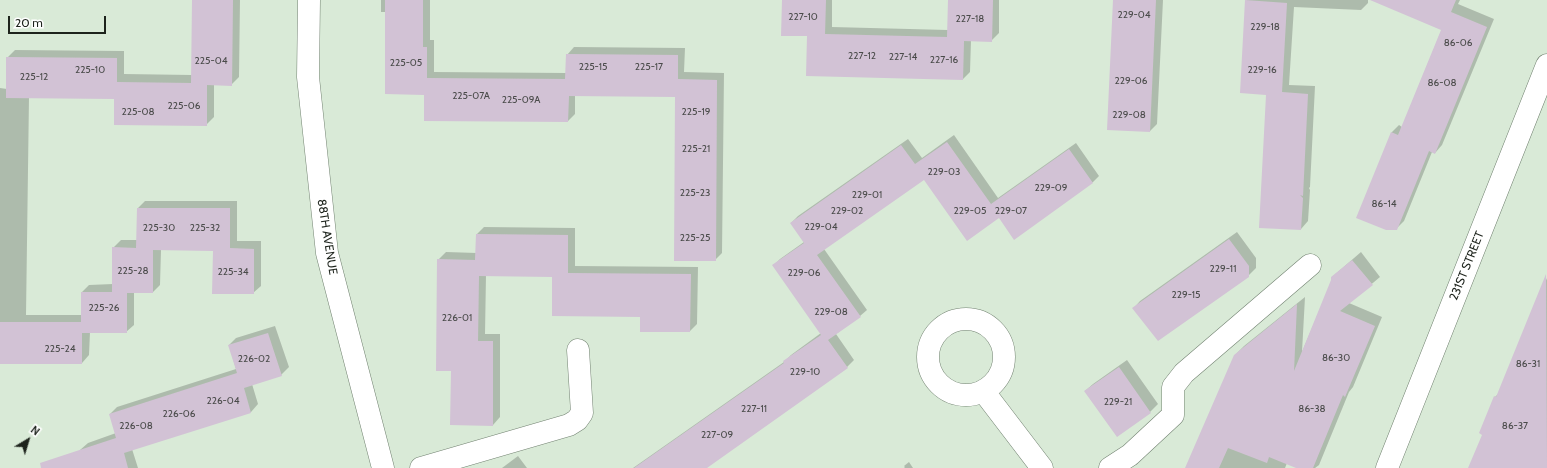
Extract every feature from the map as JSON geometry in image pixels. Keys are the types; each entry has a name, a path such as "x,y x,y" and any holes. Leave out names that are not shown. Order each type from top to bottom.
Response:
{"street":[{"name":"88TH AVENUE","path":"309,0 308,77 327,253 382,468"},
{"name":"231ST STREET","path":"1387,468 1547,65"},
{"path":"1110,468 1130,455 1173,415 1173,387 1184,373 1310,265"},
{"path":"422,468 569,425 577,420 582,413 578,350"},
{"path":"984,392 1042,468"}],"building":[{"path":"192,0 233,0 232,86 207,85 207,126 114,125 114,99 6,98 6,57 117,58 117,82 191,83"},
{"path":"385,0 423,0 423,47 427,47 427,78 565,79 566,54 678,55 678,79 717,80 716,261 674,261 675,97 569,96 568,122 424,121 424,95 385,94"},
{"path":"782,0 826,0 825,34 947,37 948,0 993,0 992,42 964,41 963,80 806,76 807,36 781,36"},
{"path":"1113,0 1156,0 1150,132 1107,130"},
{"path":"1245,0 1287,3 1282,92 1308,94 1303,196 1300,195 1303,198 1301,230 1259,228 1266,95 1240,93"},
{"path":"1370,0 1456,0 1451,12 1487,27 1435,154 1429,151 1397,230 1386,230 1356,218 1391,132 1398,135 1441,30"},
{"path":"947,142 991,204 1069,149 1093,183 1014,240 999,218 967,241 924,180 817,255 861,317 828,340 848,368 707,468 634,468 784,363 783,361 821,335 772,265 804,243 790,223 901,145 915,164"},
{"path":"137,208 230,208 230,248 254,249 254,294 212,294 213,251 153,250 153,293 127,293 127,333 82,333 82,364 0,364 0,322 81,322 81,292 112,292 112,247 136,248"},
{"path":"476,234 568,235 568,273 691,274 690,332 640,332 640,317 552,316 552,277 479,276 478,341 493,341 493,426 450,425 451,371 436,371 437,259 475,260"},
{"path":"1229,239 1249,266 1249,277 1158,341 1132,308"},
{"path":"1352,260 1373,285 1340,311 1375,326 1345,397 1343,395 1313,468 1296,468 1269,457 1267,463 1228,448 1219,468 1185,468 1234,355 1297,304 1294,371 1331,277"},
{"path":"1546,274 1547,468 1468,468 1482,435 1479,433 1494,396 1496,397"},
{"path":"268,333 282,376 244,388 251,413 124,453 128,468 41,468 40,463 116,438 109,414 237,373 228,345"},
{"path":"1119,367 1151,413 1117,437 1084,391"}]}
